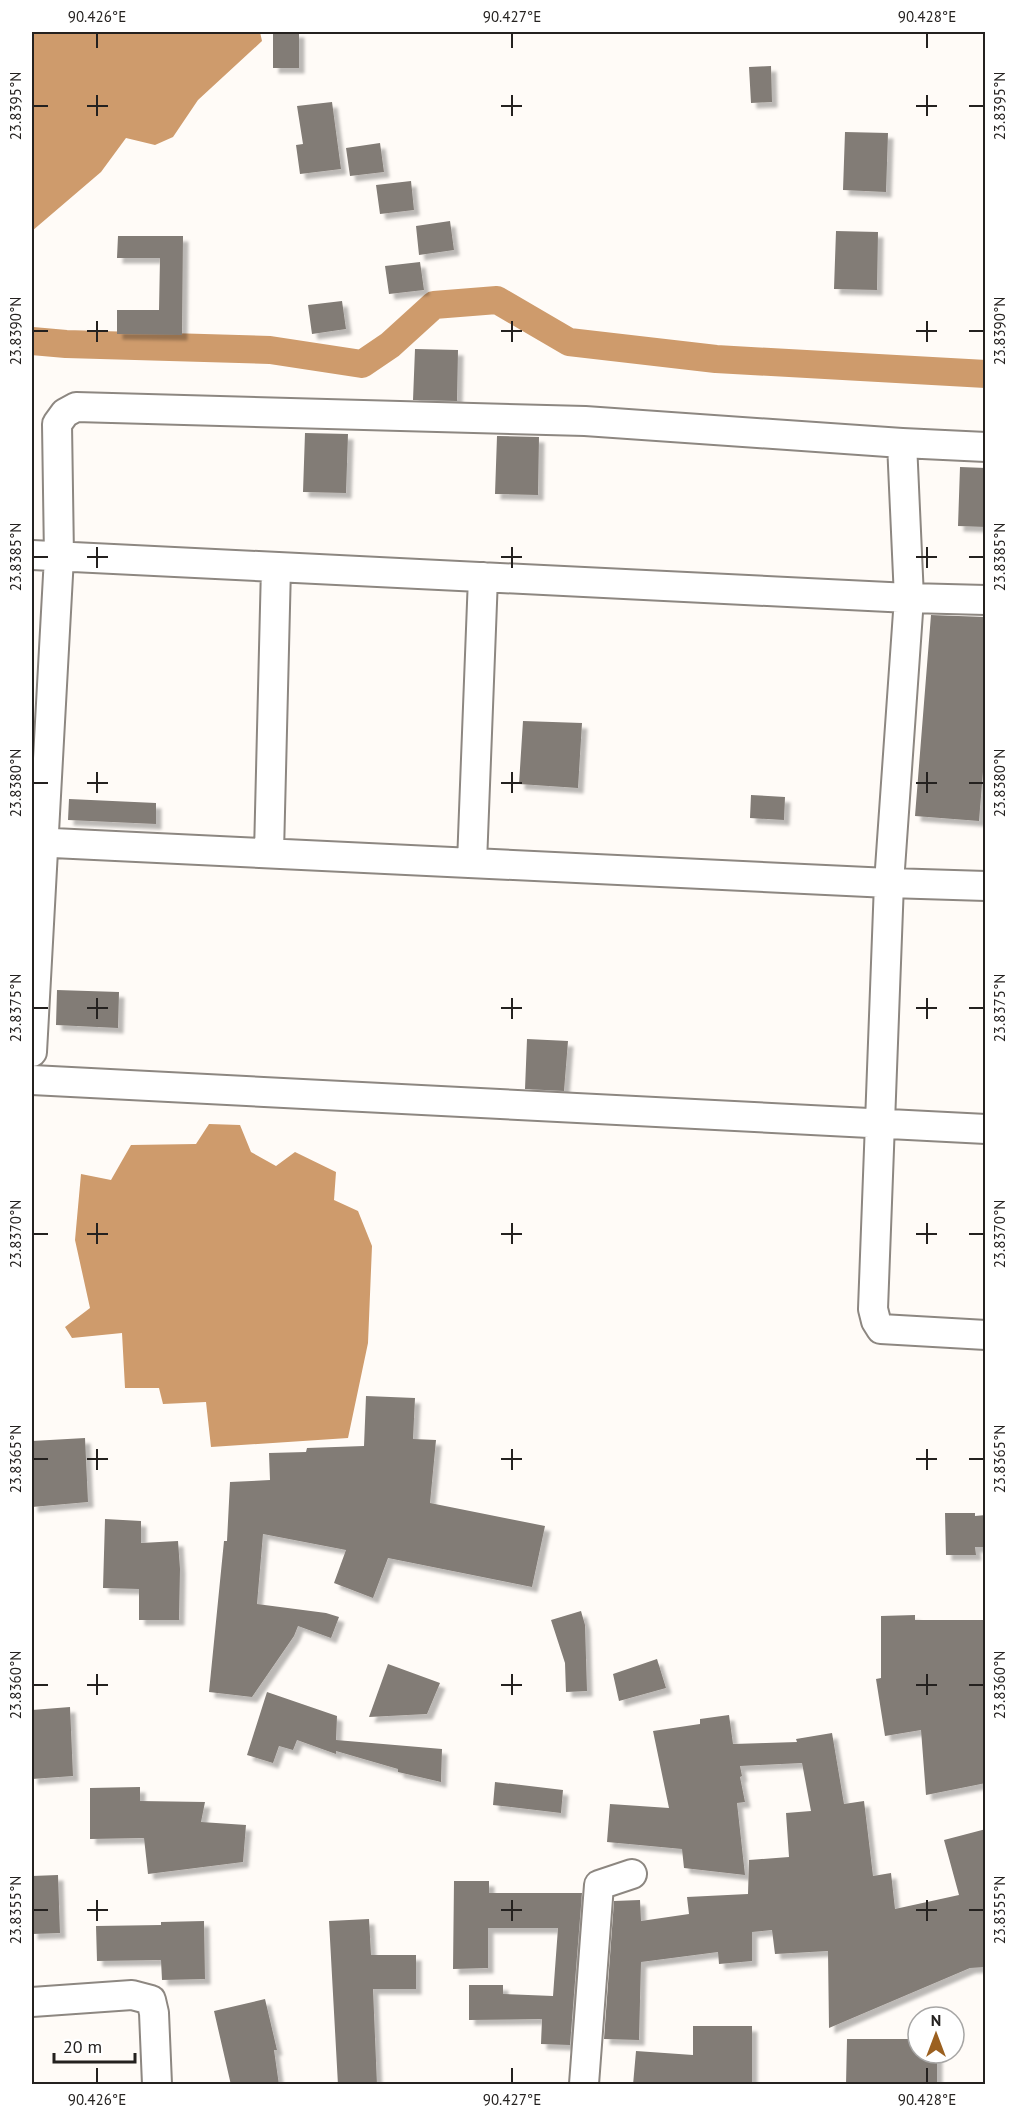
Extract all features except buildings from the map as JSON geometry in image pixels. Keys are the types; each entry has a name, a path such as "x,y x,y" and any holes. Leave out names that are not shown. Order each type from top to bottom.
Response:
{"street":[{"path":"32,1052 45,556 57,424 65,413 76,407 585,421 986,447"},
{"path":"902,443 909,598 889,883 873,1309 881,1329 986,1335"},
{"path":"45,556 986,600"},
{"path":"269,853 276,567"},
{"path":"472,863 483,577"},
{"path":"38,842 986,886"},
{"path":"32,1080 986,1129"},
{"path":"584,2085 599,1885 632,1874"},
{"path":"32,2002 132,1995 151,2000 154,2013 158,2085"}],"shaded area":[{"path":"32,32 260,32 262,41 198,100 173,137 155,145 126,138 101,172 32,231"},
{"path":"209,1124 240,1125 251,1152 276,1166 295,1152 336,1172 334,1200 358,1211 372,1246 368,1343 348,1438 211,1447 206,1402 163,1404 159,1388 125,1388 122,1333 72,1338 65,1327 90,1308 75,1240 81,1174 111,1180 131,1145 196,1144"}],"waterway":[{"path":"32,341 270,350 362,364 390,345 434,305 497,300 569,342 716,359 986,374"}]}
